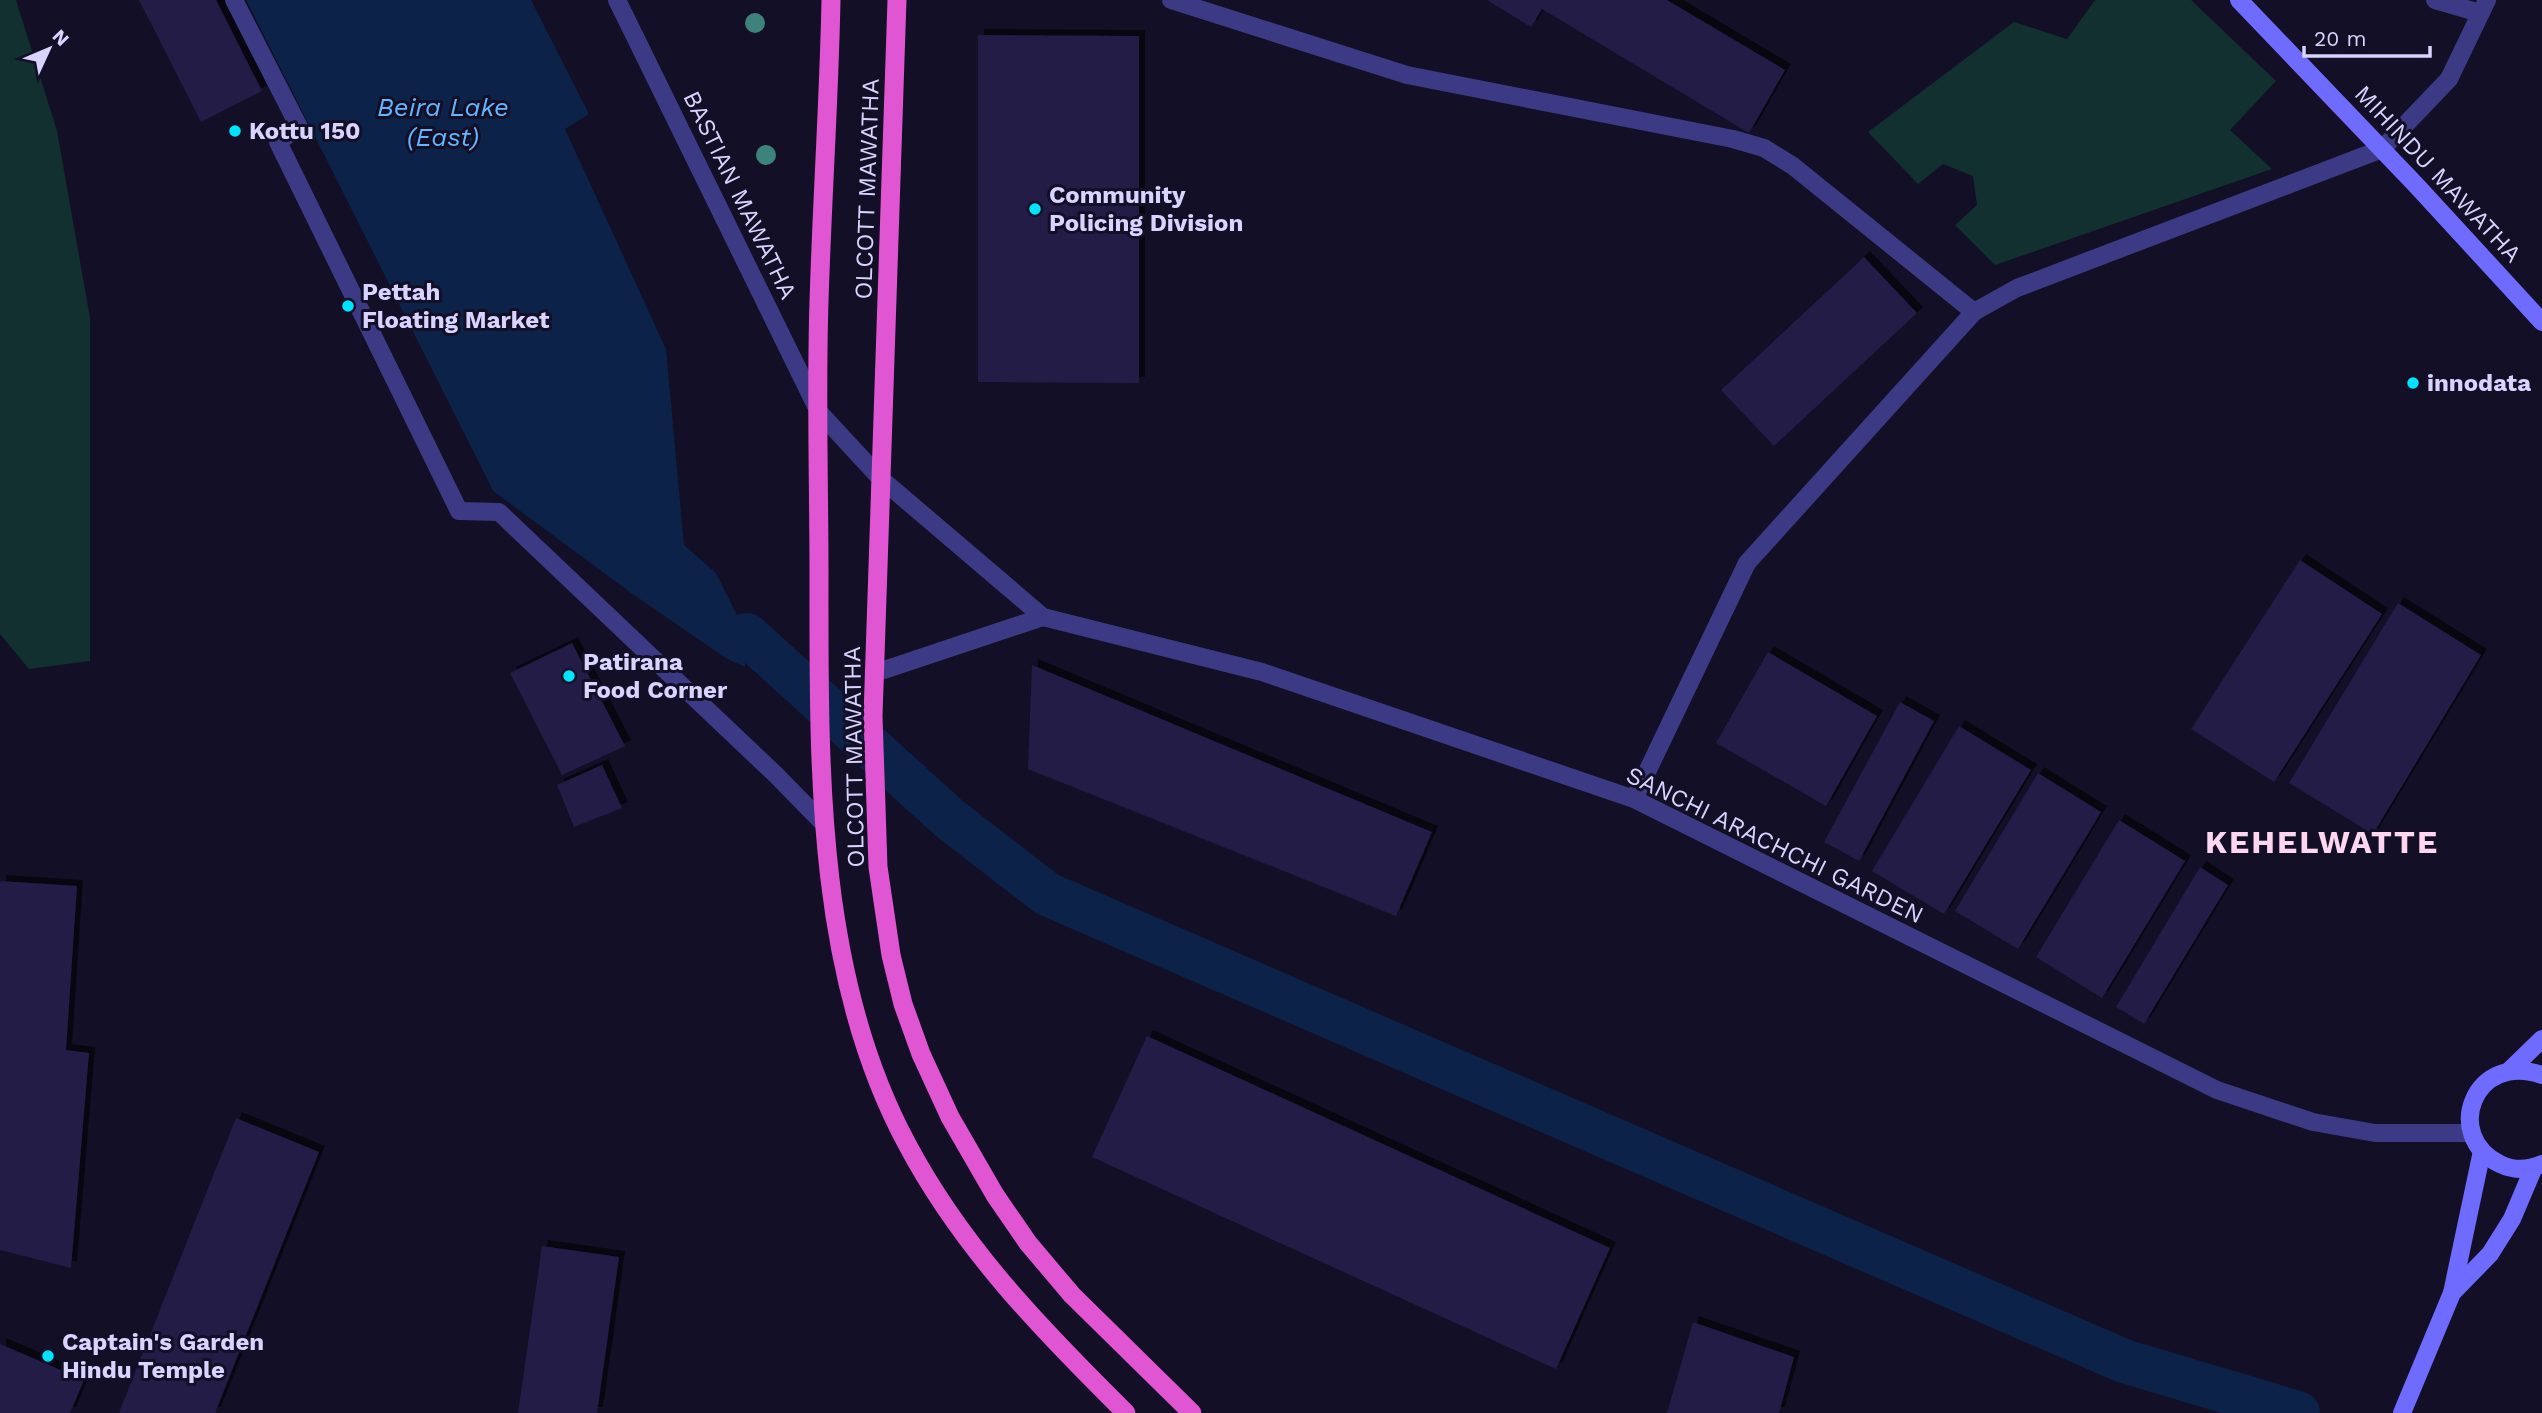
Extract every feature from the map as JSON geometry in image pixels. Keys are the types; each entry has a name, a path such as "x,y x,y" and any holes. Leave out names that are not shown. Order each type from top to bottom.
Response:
{"highway":[{"name":"OLCOTT MAWATHA","path":"831,0 819,305 818,666 825,825 832,888 853,1003 868,1054 906,1143 961,1231 1030,1316 1126,1413"},
{"name":"OLCOTT MAWATHA","path":"897,0 873,716 878,867 889,943 903,1004 921,1054 973,1161 1028,1243 1072,1295 1192,1413"}],"main road":[{"name":"MIHINDU MAWATHA","path":"2239,0 2542,322"},
{"path":"2510,1070 2542,1039"},
{"path":"2539,1165 2524,1170 2507,1168 2492,1160 2482,1151 2472,1133 2470,1117 2473,1100 2482,1086 2495,1075 2526,1069 2542,1075"},
{"path":"2402,1413 2450,1296 2482,1151"},
{"path":"2450,1296 2490,1254 2512,1219 2539,1165"}],"street":[{"path":"234,0 299,127 278,142 459,511 499,512 776,775 825,825"},
{"name":"BASTIAN MAWATHA","path":"617,0 819,412"},
{"path":"1171,0 1407,75 1733,139 1764,148 1793,166 1974,312"},
{"path":"1634,799 1747,563 1974,312 2017,288 2382,149 2449,79 2484,6 2435,0"},
{"name":"SANCHI ARACHCHI GARDEN","path":"819,412 880,478 1043,617 1262,673 1634,799 2217,1090 2314,1122 2375,1133 2472,1133"},
{"path":"875,673 1043,617"}],"green space":[{"path":"0,0 16,0 57,131 90,318 90,661 29,669 0,634"},
{"path":"2095,0 2191,0 2276,81 2230,130 2272,169 1995,265 1955,225 1977,205 1973,176 1943,164 1918,184 1868,132 2014,22 2067,39"}],"water":[{"name":"Beira Lake (East)","path":"246,0 531,0 589,114 565,129 666,349 684,545 716,573 747,635 745,667 727,659 634,595 493,491"}],"pier":[{"path":"242,0 246,0 493,491 489,492"}],"building":[{"path":"139,0 216,0 262,91 201,122"},
{"path":"1487,0 1667,0 1785,70 1749,133 1542,9 1531,27"},
{"path":"978,35 1139,36 1139,383 978,382"},
{"path":"1864,257 1917,313 1774,446 1721,390"},
{"path":"2300,560 2382,614 2274,782 2191,729"},
{"path":"2398,603 2481,655 2373,834 2289,783"},
{"path":"572,643 625,746 562,775 510,673"},
{"path":"1768,652 1877,716 1826,806 1716,743"},
{"path":"1032,665 1432,832 1396,916 1028,769"},
{"path":"1900,702 1934,721 1859,861 1824,842"},
{"path":"1959,726 2031,770 1944,914 1872,871"},
{"path":"602,765 622,808 574,827 557,785"},
{"path":"2038,773 2101,812 2018,949 1955,911"},
{"path":"2119,820 2185,861 2102,998 2036,957"},
{"path":"2200,867 2228,885 2144,1024 2116,1007"},
{"path":"0,881 77,886 66,1050 89,1053 71,1268 0,1250"},
{"path":"1147,1036 1610,1248 1556,1369 1092,1157"},
{"path":"236,1118 319,1152 215,1413 119,1413"},
{"path":"542,1246 619,1257 597,1413 518,1413"},
{"path":"1693,1322 1794,1357 1779,1413 1667,1413"},
{"path":"0,1344 84,1380 70,1413 0,1413"}],"waterway":[{"path":"747,635 950,819 1047,894 2124,1361 2298,1413"}],"place":[{"name":"Kottu 150","path":"235,131"},
{"name":"Community Policing Division","path":"1035,209"},
{"name":"Pettah Floating Market","path":"348,306"},
{"name":"innodata","path":"2413,383"},
{"name":"Patirana Food Corner","path":"569,676"},
{"name":"Captain's Garden Hindu Temple","path":"48,1356"}],"district":[{"name":"KEHELWATTE","path":"2322,842"}]}
